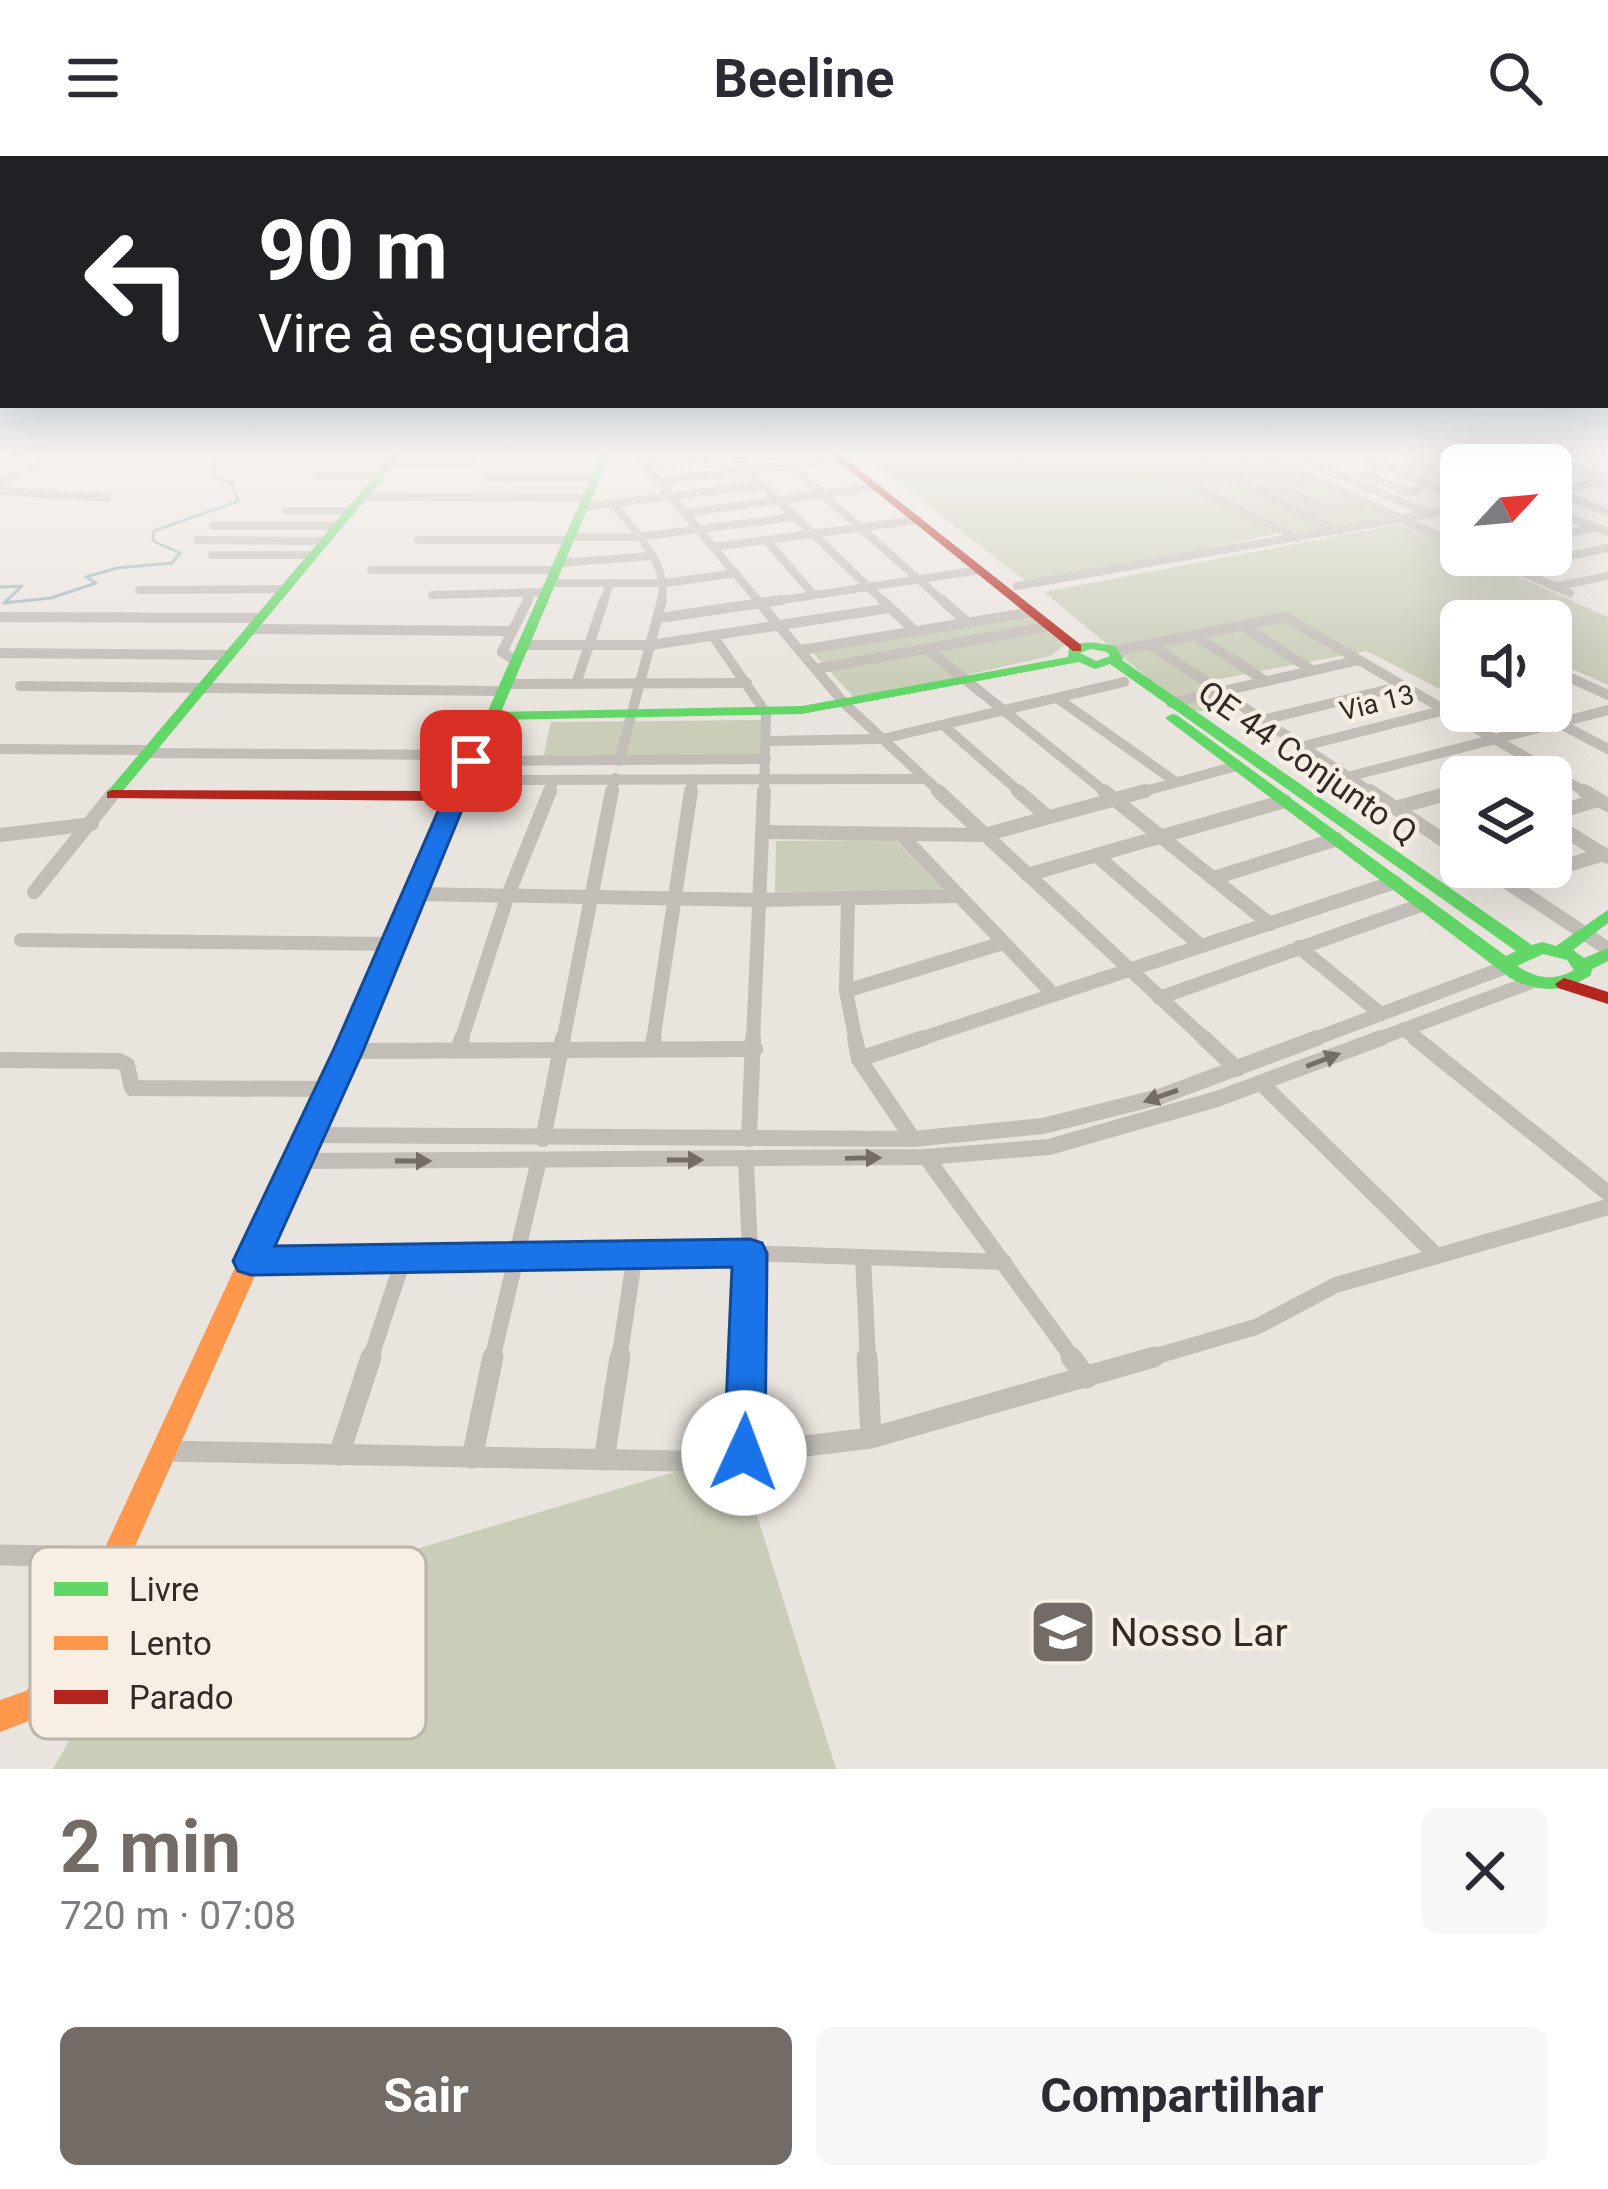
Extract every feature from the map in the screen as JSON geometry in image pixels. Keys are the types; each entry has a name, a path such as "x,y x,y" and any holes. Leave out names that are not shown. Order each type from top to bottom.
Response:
{"street":[{"path":"319,528 331,534"},
{"path":"34,892 336,528"},
{"path":"119,1547 348,1051 517,645 573,528"},
{"path":"619,761 666,583 632,528"},
{"path":"418,540 638,537 704,528"},
{"path":"807,528 915,631"},
{"path":"713,547 851,528"},
{"path":"861,528 968,622"},
{"path":"931,528 1017,586 1081,651"},
{"path":"935,528 1081,651 1110,659 1149,644 1285,617 1440,710"},
{"path":"1277,528 1297,538"},
{"path":"1333,528 1339,531"},
{"path":"1017,586 1355,528"},
{"path":"1421,528 1438,536"},
{"path":"698,529 845,704 1237,1069"},
{"path":"331,534 205,533 331,534"},
{"path":"212,555 331,534"},
{"path":"766,540 813,594"},
{"path":"1574,555 1608,548"},
{"path":"432,596 548,580 652,556"},
{"path":"371,570 610,584 666,583 736,573"},
{"path":"659,618 980,570"},
{"path":"1529,576 1570,593"},
{"path":"1554,587 1608,576"},
{"path":"576,684 610,584"},
{"path":"139,590 285,589"},
{"path":"0,616 256,624 517,645 651,645 890,608"},
{"path":"802,650 1032,612"},
{"path":"816,669 1050,626"},
{"path":"1243,626 1312,670"},
{"path":"1194,635 1264,680"},
{"path":"713,636 766,712 765,832 749,1139"},
{"path":"1149,644 1440,833"},
{"path":"927,649 1270,924"},
{"path":"490,716 766,712 845,704 966,682 1081,651"},
{"path":"0,653 230,655"},
{"name":"QE 44 Conjunto Q","path":"1110,659 1124,682 1529,982"},
{"name":"QE 44 Conjunto Q","path":"1110,659 1528,951"},
{"path":"1171,703 1359,660"},
{"path":"1572,679 1608,695"},
{"path":"767,741 882,739 1124,682"},
{"path":"20,686 747,683"},
{"path":"1266,719 1402,686"},
{"path":"1057,698 1176,782"},
{"path":"1572,719 1608,710"},
{"name":"Via 13","path":"1304,746 1440,711"},
{"path":"943,725 1048,817"},
{"path":"1572,730 1608,749"},
{"path":"1478,732 1520,756"},
{"path":"1351,776 1518,732"},
{"path":"0,748 149,751 554,780 924,779"},
{"path":"112,796 619,761 766,760"},
{"path":"765,832 984,835 1237,766"},
{"path":"543,1139 615,778"},
{"path":"652,1049 693,779"},
{"path":"459,1048 508,895 554,780"},
{"path":"1572,784 1605,801"},
{"path":"1395,808 1440,796"},
{"path":"1028,875 1285,801"},
{"path":"1572,811 1605,801"},
{"path":"0,835 92,824"},
{"path":"1572,832 1606,855"},
{"path":"901,835 1053,994"},
{"path":"1214,878 1336,838"},
{"path":"1096,855 1201,946"},
{"path":"1572,865 1606,855"},
{"path":"859,1059 1395,882"},
{"path":"1516,888 1608,951 1564,984"},
{"path":"415,894 760,900 958,896"},
{"path":"848,899 846,991 859,1059 913,1139"},
{"path":"1159,998 1424,904"},
{"path":"1561,951 1591,923 1608,915"},
{"path":"21,940 394,944"},
{"path":"846,991 1003,943"},
{"path":"1299,947 1381,1014"},
{"path":"296,1161 926,1157 1061,1145 1217,1099 1529,982 1564,984 1608,998 1585,968 1561,951 1528,951 1506,966 1197,1083 1099,1115 1013,1130 913,1139 307,1135"},
{"path":"1404,1029 1608,1193"},
{"path":"348,1051 755,1049"},
{"path":"0,1060 124,1062 132,1088 330,1089"},
{"path":"1197,1083 1208,1087 1217,1099"},
{"path":"1261,1083 1435,1254"},
{"path":"614,1160 610,1144 620,1139"},
{"path":"926,1157 1087,1378"},
{"path":"472,1458 539,1160"},
{"path":"744,1453 750,1253 746,1160"},
{"path":"163,1451 679,1461 871,1438 1256,1328 1336,1285 1608,1207"},
{"path":"251,1261 750,1253 1004,1262"},
{"path":"604,1460 635,1254"},
{"path":"340,1455 404,1257"},
{"path":"862,1257 871,1438"},
{"path":"0,1555 30,1556"},
{"path":"0,1716 30,1708"}],"green space":[{"path":"958,528 1271,528 1280,533 1031,585"},
{"path":"1288,528 1333,528 1300,534"},
{"path":"1379,528 1410,528 1440,542 1440,576 1517,576 1570,600 1440,600 1440,689 1367,651 1198,683 1227,709 1189,712 1044,592"},
{"path":"1572,601 1608,617 1608,685 1575,670"},
{"path":"1029,615 1065,645 1050,656 856,700 812,652"},
{"path":"763,720 762,756 543,758 551,722"},
{"path":"895,840 942,888 935,892 775,893 776,841"},
{"path":"722,1458 751,1496 836,1769 53,1769 70,1739 426,1739 423,1547"}],"waterway":[{"path":"0,587 22,586 4,603 51,598 96,583 86,577 117,568 172,563 180,553 153,541 154,531 162,528"}],"traffic: fast":[{"path":"112,795 336,528"},
{"path":"414,899 574,528"},
{"path":"1091,645 1111,649 1117,658 1095,665 1073,655 1075,648 1091,645"},
{"path":"490,716 802,710 1077,659"},
{"path":"1114,661 1528,951"},
{"path":"1172,718 1506,965"},
{"path":"1561,951 1608,915"},
{"path":"1542,948 1573,956 1585,971 1565,982 1545,984 1506,967 1514,958 1542,948"},
{"path":"1585,965 1608,954"}],"traffic: slow":[{"path":"120,1547 414,899"},
{"path":"0,1716 30,1705"}],"traffic: jam":[{"path":"927,528 1077,648"},
{"path":"112,795 457,796"},
{"path":"1564,984 1608,998"}],"place":[{"name":"Nosso Lar","path":"1063,1632"}],"route":[{"path":"471,761 348,1051 251,1261 750,1253 744,1453"}]}
